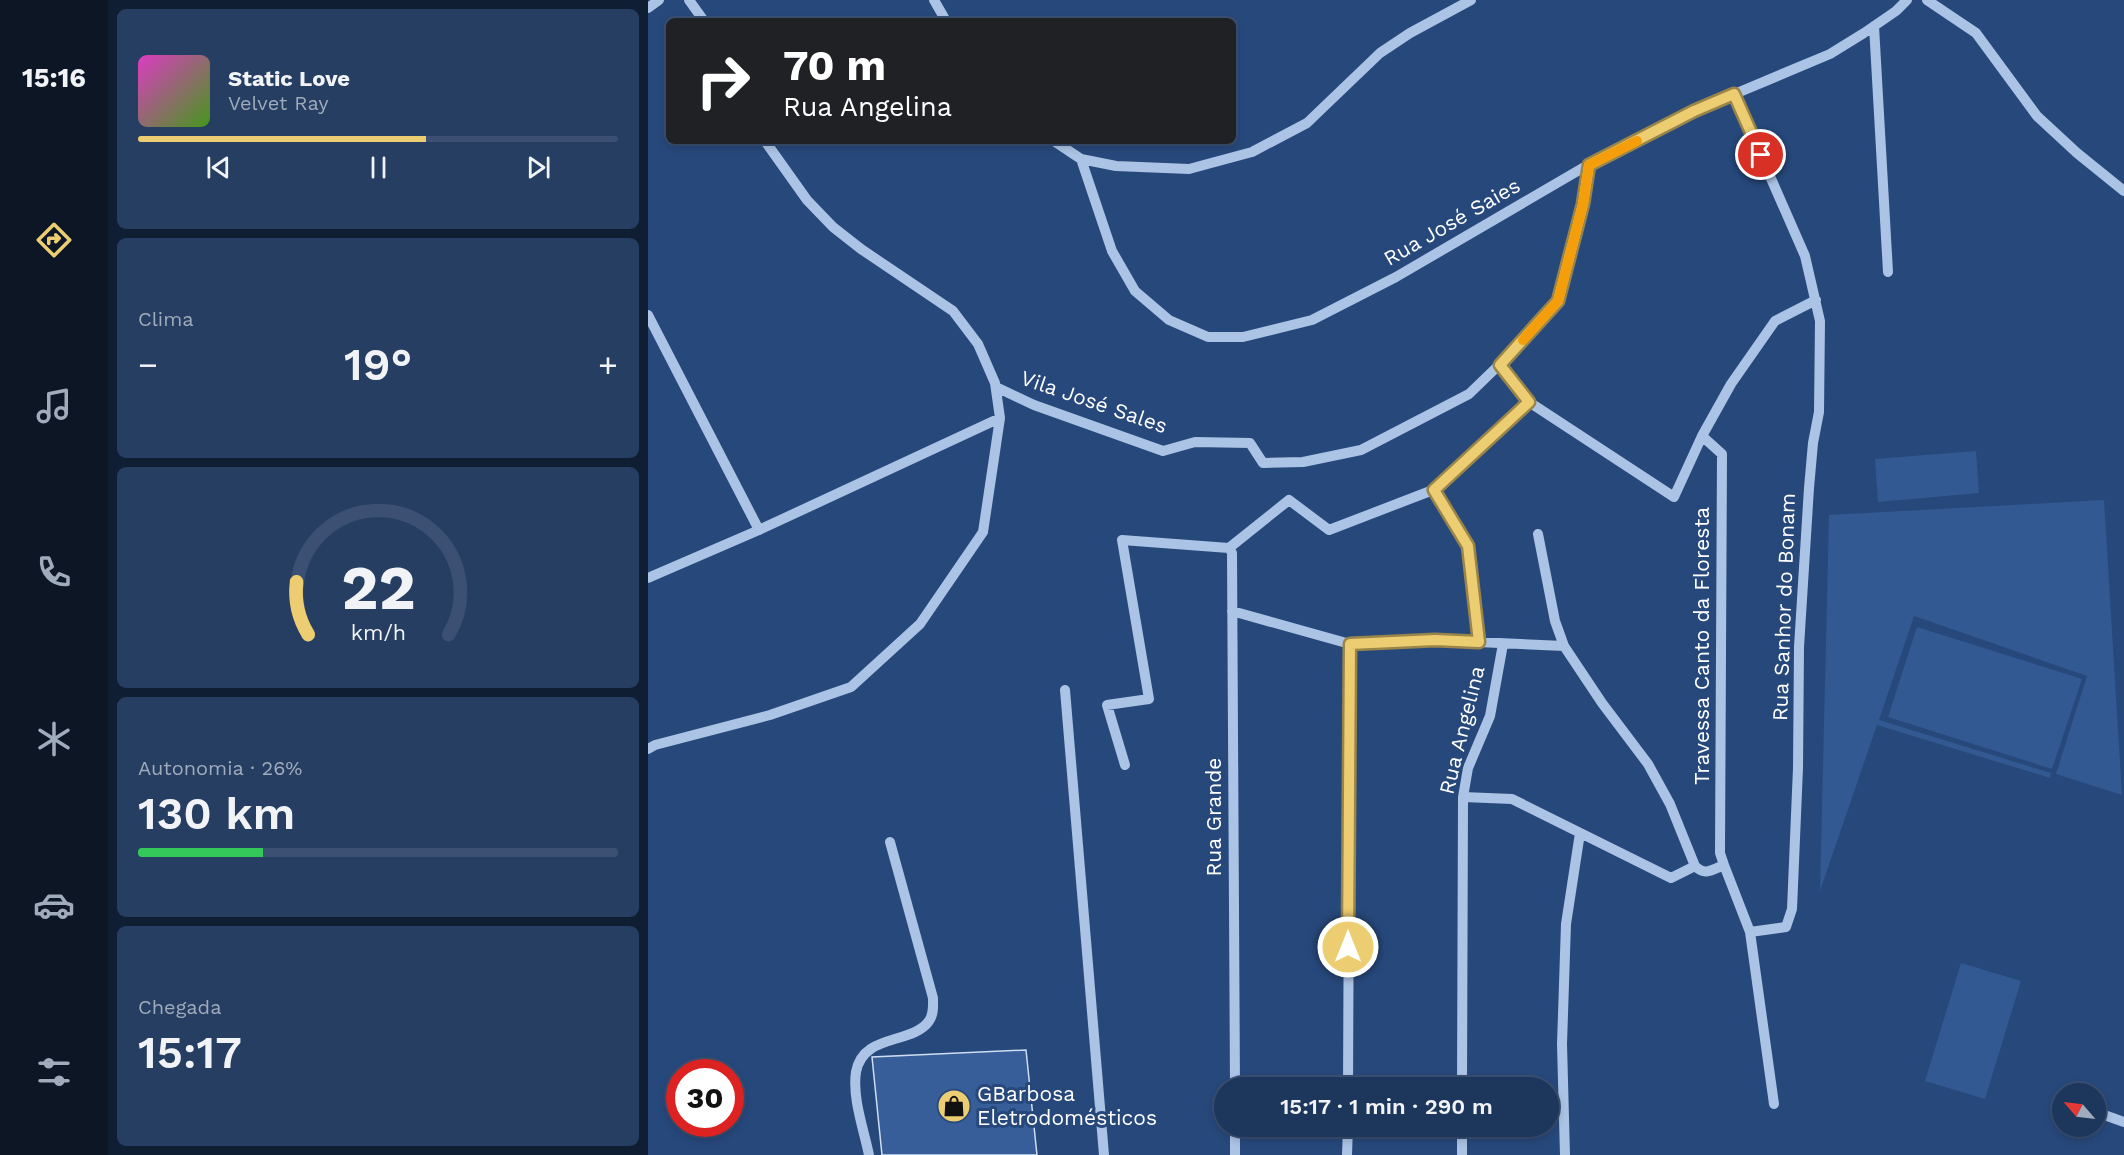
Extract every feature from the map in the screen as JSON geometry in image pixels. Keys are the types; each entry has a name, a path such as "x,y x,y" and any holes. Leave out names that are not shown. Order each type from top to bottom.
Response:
{"street":[{"path":"648,8 659,0"},
{"path":"689,0 702,18"},
{"path":"934,0 944,18"},
{"path":"1058,144 1081,159 1116,166 1189,169 1252,152 1307,123 1380,53 1410,33 1472,0"},
{"name":"Rua José Saies","path":"1081,159 1112,251 1135,291 1169,320 1208,337 1243,337 1312,320 1396,277 1589,165 1694,111 1830,54 1874,26 1907,0"},
{"path":"1928,0 1976,33 2037,116 2077,153 2124,191"},
{"path":"1874,26 1888,272"},
{"name":"Rua Sanhor do Bonam","path":"1734,94 1805,256 1820,321 1820,388 1809,488 1799,647 1798,768 1792,909 1786,927 1750,932"},
{"path":"651,747 770,715 851,687 920,624 983,532 1000,418 996,387 978,345 953,311 861,249 833,227 807,200 784,171 767,144"},
{"path":"1125,765 1107,705 1149,699 1122,540 1229,548 1289,500 1329,530 1434,490 1529,402 1500,365 1558,301 1583,204 1589,165"},
{"name":"Travessa Canto da Floresta","path":"1529,402 1674,497 1702,436 1731,384 1775,321 1816,300"},
{"path":"648,315 759,530"},
{"name":"Vila José Sales","path":"996,387 1034,405 1163,451 1194,442 1250,443 1263,463 1303,462 1361,450 1469,394 1500,365"},
{"path":"648,578 759,530 1000,418"},
{"name":"Travessa Canto da Floresta","path":"1702,436 1722,454 1720,853 1750,932"},
{"path":"1434,490 1468,546 1479,642"},
{"path":"1538,534 1555,621 1564,646 1602,703 1648,764 1670,804 1695,866 1700,871 1708,873 1724,865"},
{"name":"Rua Grande","path":"1229,548 1232,553 1235,1077"},
{"name":"Rua Angelina","path":"1232,611 1350,644 1435,640 1503,644 1490,716 1468,768 1463,797 1462,1077"},
{"path":"1348,1077 1350,644"},
{"path":"1503,644 1564,646"},
{"path":"1065,690 1104,1155"},
{"path":"1463,797 1512,799 1671,878 1695,866"},
{"path":"1565,1155 1562,1044 1566,924 1580,833"},
{"path":"869,1155 856,1093 856,1071 863,1058 874,1046 919,1029 929,1021 933,1012 933,998 890,842"},
{"path":"1750,932 1774,1104"},
{"path":"2106,1116 2124,1122"},
{"path":"1235,1137 1235,1155"},
{"path":"1347,1155 1348,1137"},
{"path":"1462,1137 1462,1155"}],"shaded area":[{"path":"1976,451 1979,493 1878,502 1875,459"},
{"path":"2104,500 2122,795 2056,774 2087,676 1914,616 1879,720 2051,773 2050,778 1877,725 1820,891 1829,515"},
{"path":"1917,627 2082,679 2052,769 1888,717"},
{"path":"1961,963 2021,981 1985,1099 1925,1081"}],"building":[{"name":"GBarbosa Eletrodomésticos","path":"1026,1050 1037,1155 882,1155 872,1057"}],"slow traffic":[{"path":"1523,340 1558,301 1583,204 1589,165 1637,141"}],"place":[{"name":"GBarbosa Eletrodomésticos","path":"954,1106"}],"route":[{"path":"1348,947 1350,644 1435,640 1479,642 1468,546 1434,490 1529,402 1500,365 1558,301 1583,204 1589,165 1694,111 1734,94 1761,155"}]}
